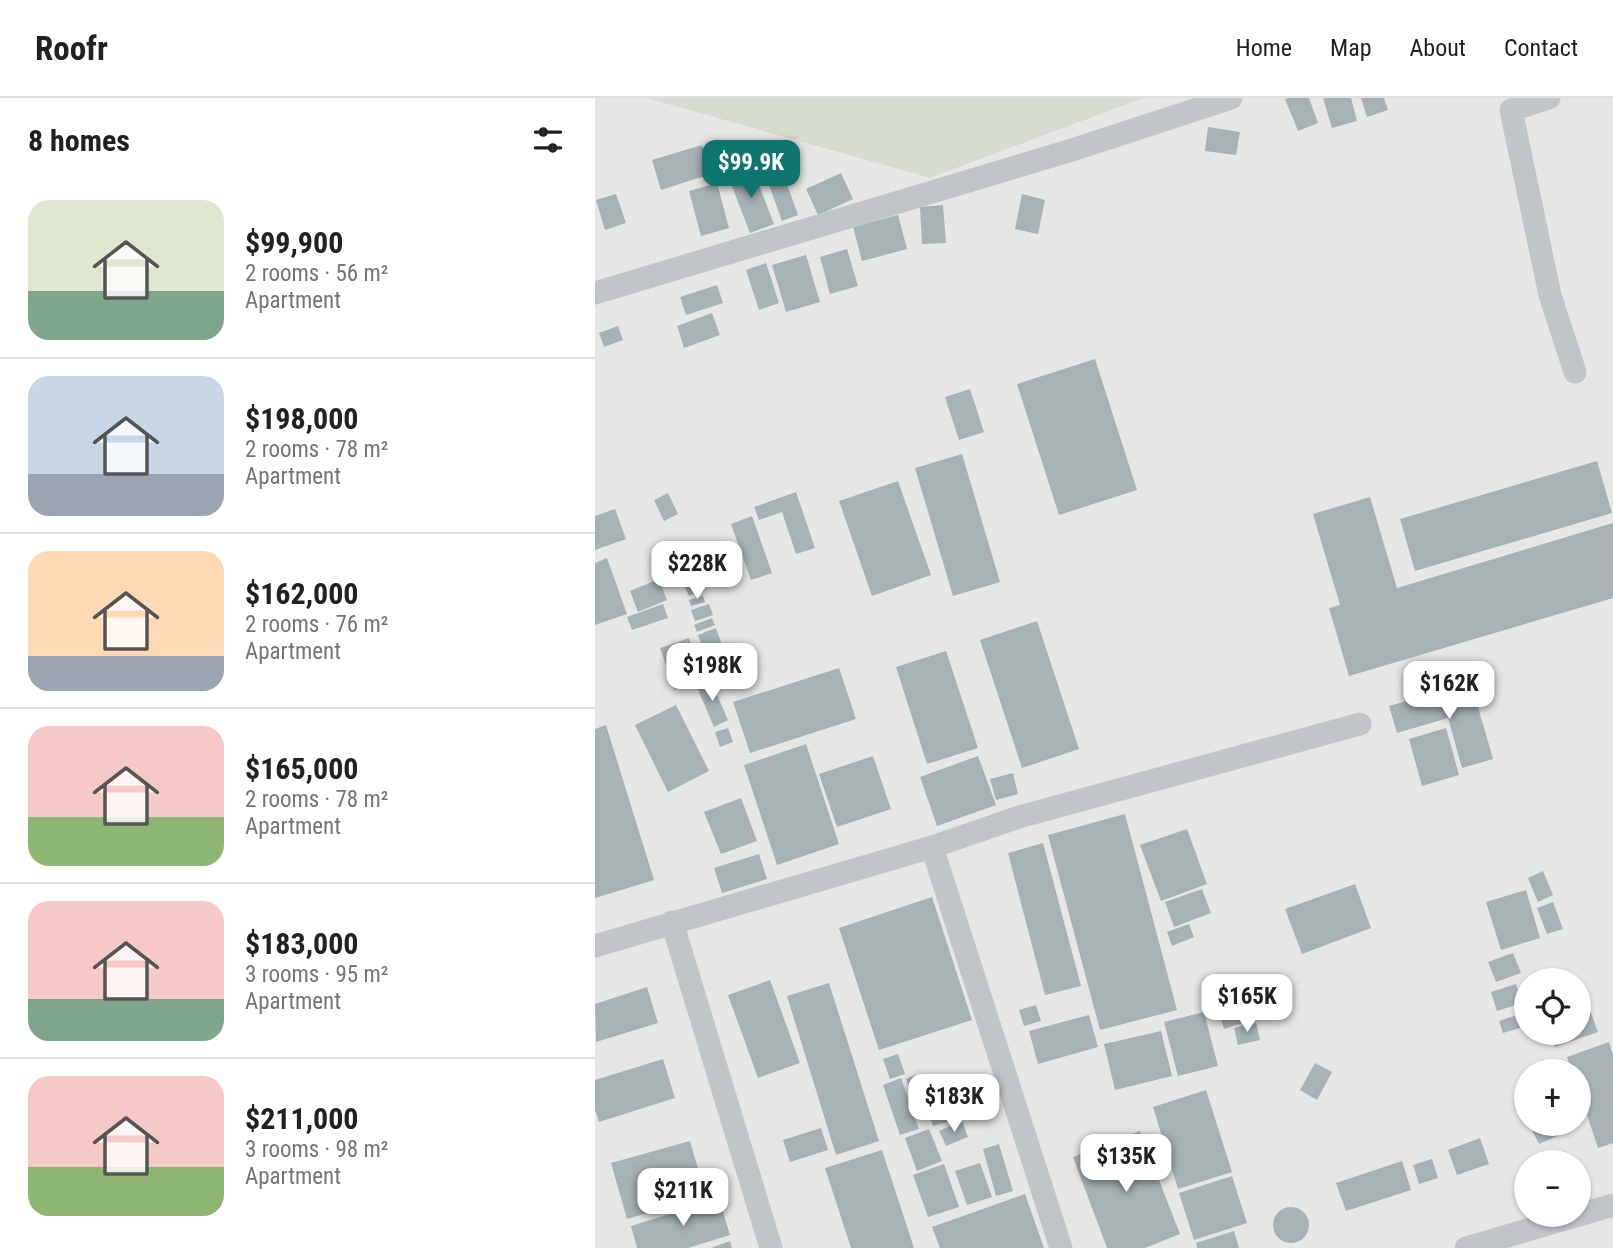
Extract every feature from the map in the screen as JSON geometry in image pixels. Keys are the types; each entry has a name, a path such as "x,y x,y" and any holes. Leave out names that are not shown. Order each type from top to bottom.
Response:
{"street":[{"path":"595,293 1072,150 1231,98"},
{"path":"1549,98 1511,110 1550,295 1575,372"},
{"path":"595,946 932,847 1019,817 1360,724"},
{"path":"932,847 1061,1248"},
{"path":"672,922 771,1248"},
{"path":"1466,1248 1613,1205"}],"shaded area":[{"path":"595,98 646,98 930,178 1144,98 1613,98 1613,1248 595,1248"},
{"path":"646,98 1144,98 930,178"}],"building":[{"path":"1309,98 1318,123 1298,131 1285,99"},
{"path":"1323,98 1351,98 1357,121 1332,128"},
{"path":"1361,98 1384,98 1388,110 1367,117"},
{"path":"1208,127 1240,132 1236,155 1205,151"},
{"path":"702,145 711,174 661,190 652,160"},
{"path":"752,167 774,224 750,233 728,176"},
{"path":"841,173 853,199 818,215 806,189"},
{"path":"785,179 798,215 782,221 769,185"},
{"path":"717,183 729,228 701,236 689,191"},
{"path":"616,194 626,223 605,230 596,200"},
{"path":"1022,194 1045,200 1038,234 1015,229"},
{"path":"943,205 946,243 922,244 920,207"},
{"path":"898,215 907,249 862,261 853,227"},
{"path":"847,249 858,286 830,294 820,257"},
{"path":"806,255 820,302 786,312 772,265"},
{"path":"766,263 779,303 759,310 746,270"},
{"path":"717,285 723,303 686,315 680,297"},
{"path":"712,313 720,335 684,348 677,326"},
{"path":"618,326 623,340 604,347 599,333"},
{"path":"1095,359 1137,490 1059,515 1017,384"},
{"path":"970,389 984,432 959,440 945,397"},
{"path":"962,454 1000,582 953,596 915,468"},
{"path":"1597,461 1612,513 1415,571 1400,519"},
{"path":"898,481 931,575 872,596 839,501"},
{"path":"796,492 815,548 796,554 782,512 759,520 754,507"},
{"path":"668,493 678,514 664,521 654,500"},
{"path":"1370,497 1397,588 1613,523 1613,598 1349,676 1329,608 1340,605 1313,514"},
{"path":"615,509 626,539 595,550 595,516"},
{"path":"752,516 772,573 751,580 731,524"},
{"path":"607,558 627,614 595,625 595,563"},
{"path":"698,576 704,589 689,596 683,583"},
{"path":"659,579 667,600 638,612 630,591"},
{"path":"703,596 705,602 691,606 689,600"},
{"path":"663,604 668,618 632,630 627,617"},
{"path":"709,604 713,615 695,621 691,610"},
{"path":"712,618 715,625 697,632 694,625"},
{"path":"1037,621 1079,749 1022,768 980,640"},
{"path":"716,628 722,645 704,651 698,635"},
{"path":"689,638 704,680 675,690 660,648"},
{"path":"946,651 978,748 927,764 896,667"},
{"path":"839,668 856,719 750,753 733,702"},
{"path":"710,679 728,720 714,727 696,685"},
{"path":"1471,683 1493,759 1462,768 1448,718 1397,733 1389,706"},
{"path":"676,705 709,771 668,792 635,725"},
{"path":"606,725 654,880 595,898 595,729"},
{"path":"728,728 733,742 720,747 715,732"},
{"path":"1446,728 1459,775 1422,786 1409,739"},
{"path":"806,744 839,844 777,865 744,765"},
{"path":"873,756 891,809 837,827 819,774"},
{"path":"978,756 996,805 937,826 920,777"},
{"path":"1013,773 1018,794 996,800 990,779"},
{"path":"741,798 757,841 721,854 704,812"},
{"path":"1125,814 1177,1010 1100,1030 1048,835"},
{"path":"1187,829 1207,884 1161,901 1140,845"},
{"path":"1043,843 1081,986 1045,995 1008,853"},
{"path":"759,854 767,879 722,893 714,868"},
{"path":"1543,871 1553,895 1538,902 1528,878"},
{"path":"1355,884 1371,928 1302,954 1285,909"},
{"path":"1202,889 1211,913 1174,927 1165,902"},
{"path":"1526,890 1540,938 1501,950 1486,902"},
{"path":"932,897 972,1020 879,1050 839,928"},
{"path":"1553,902 1563,929 1547,934 1537,908"},
{"path":"1189,924 1194,937 1172,946 1167,932"},
{"path":"1513,953 1519,968 1514,968 1514,976 1496,982 1488,962"},
{"path":"770,980 800,1063 758,1078 728,995"},
{"path":"829,983 879,1141 836,1155 787,996"},
{"path":"1514,985 1514,1006 1497,1011 1491,992"},
{"path":"647,987 658,1023 596,1042 595,1004"},
{"path":"1263,995 1269,1014 1224,1029 1218,1010"},
{"path":"1036,1005 1041,1021 1024,1026 1019,1010"},
{"path":"1204,1012 1218,1066 1178,1076 1164,1022"},
{"path":"1591,1013 1598,1032 1591,1034"},
{"path":"1089,1015 1098,1047 1038,1064 1029,1031"},
{"path":"1514,1016 1514,1030 1503,1033 1499,1021"},
{"path":"1256,1023 1260,1040 1238,1045 1234,1028"},
{"path":"1161,1031 1172,1076 1115,1090 1104,1044"},
{"path":"1609,1042 1613,1055 1613,1143 1598,1148 1591,1127 1591,1059 1567,1057"},
{"path":"898,1054 905,1074 890,1079 883,1059"},
{"path":"663,1059 675,1098 599,1122 595,1110 595,1080"},
{"path":"1315,1063 1332,1072 1317,1100 1300,1090"},
{"path":"915,1075 927,1105 918,1109 906,1079"},
{"path":"901,1078 919,1129 900,1135 883,1085"},
{"path":"1206,1090 1232,1172 1178,1189 1153,1107"},
{"path":"961,1104 964,1117 933,1126 929,1113"},
{"path":"962,1121 968,1137 946,1146 939,1131"},
{"path":"821,1128 828,1150 790,1162 783,1140"},
{"path":"929,1129 942,1161 917,1171 905,1138"},
{"path":"1140,1131 1180,1234 1145,1248 1107,1248 1073,1157"},
{"path":"1535,1136 1557,1136 1539,1144"},
{"path":"1480,1138 1489,1164 1457,1175 1448,1150"},
{"path":"690,1141 706,1196 627,1219 611,1163"},
{"path":"999,1144 1013,1191 996,1196 983,1149"},
{"path":"882,1150 914,1248 851,1248 825,1168"},
{"path":"1432,1159 1438,1178 1419,1184 1413,1165"},
{"path":"1402,1161 1411,1190 1346,1211 1336,1183"},
{"path":"980,1163 992,1197 967,1205 955,1171"},
{"path":"944,1164 959,1207 928,1217 913,1175"},
{"path":"1232,1176 1247,1223 1194,1240 1179,1193"},
{"path":"1025,1194 1044,1248 940,1248 932,1227"},
{"path":"719,1199 730,1235 688,1248 637,1248 631,1226"},
{"path":"1291,1207 1304,1212 1309,1225 1304,1238 1291,1243 1278,1238 1273,1225 1278,1212"},
{"path":"1234,1231 1239,1248 1197,1248 1196,1243"},
{"path":"730,1241 732,1248 711,1248"}]}
